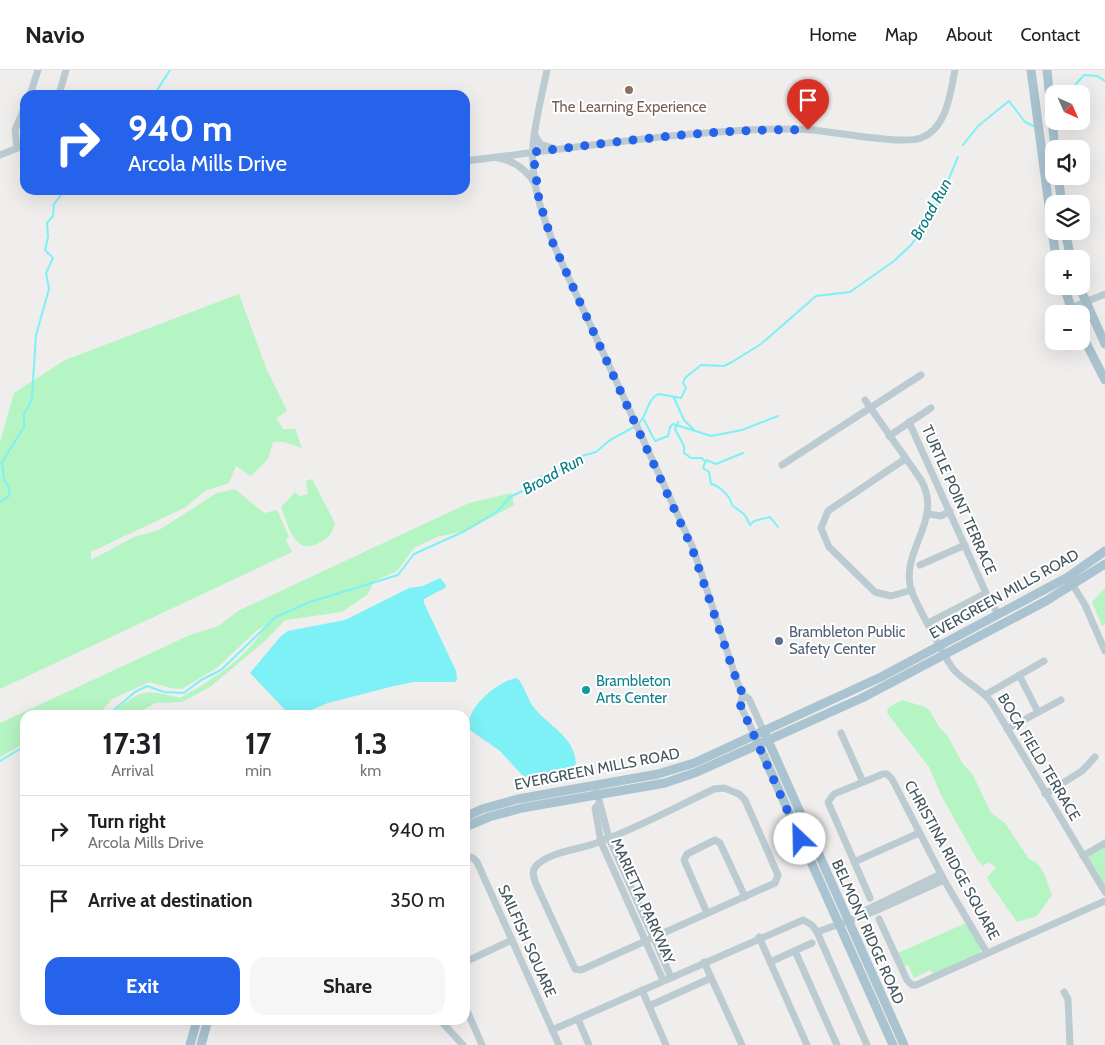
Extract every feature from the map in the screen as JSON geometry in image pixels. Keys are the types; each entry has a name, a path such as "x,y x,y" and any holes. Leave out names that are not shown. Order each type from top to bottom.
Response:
{"main road":[{"path":"1046,70 1053,140"},
{"path":"1031,71 1055,250"},
{"path":"1082,295 1105,344"},
{"path":"1090,350 1105,380"},
{"name":"EVERGREEN MILLS ROAD","path":"470,826 507,812 598,799 678,779 759,745 862,698 945,654 1071,581 1105,551"},
{"name":"EVERGREEN MILLS ROAD","path":"470,815 505,802 658,774 684,766 844,696 998,614 1105,564"},
{"name":"BELMONT RIDGE ROAD","path":"764,732 904,1045"},
{"name":"BELMONT RIDGE ROAD","path":"754,736 893,1045"},
{"path":"190,1045 196,1025"},
{"path":"200,1045 206,1025"}],"street":[{"path":"32,90 38,70"},
{"path":"60,90 66,70"},
{"name":"BELMONT RIDGE ROAD","path":"547,70 533,152 536,184 543,214 560,259 698,562 734,673 743,695 749,699 764,732"},
{"path":"470,160 641,138 752,130 808,130 911,141 929,134 940,121 946,108 955,70"},
{"path":"17,148 15,130 20,118"},
{"path":"535,133 540,144 559,149"},
{"path":"0,155 20,147"},
{"path":"495,157 517,165 536,184"},
{"path":"1081,305 1105,294"},
{"path":"782,465 920,375"},
{"path":"865,400 904,459 924,485 928,499 928,514 912,559 912,590 891,596 875,592 829,547 823,538 821,528 828,511 904,459"},
{"path":"889,436 931,408"},
{"name":"TURTLE POINT TERRACE","path":"909,422 986,593 998,614"},
{"path":"928,514 941,516 950,512"},
{"path":"920,565 964,545"},
{"path":"1071,581 1102,633 1105,651"},
{"name":"BOCA FIELD TERRACE","path":"912,590 928,623 957,673 985,694 1105,892"},
{"path":"928,623 986,593"},
{"path":"985,694 1044,661"},
{"path":"1018,675 1038,712"},
{"name":"BELMONT RIDGE ROAD","path":"743,695 740,704 754,736"},
{"path":"1007,729 1061,700"},
{"path":"841,733 863,782"},
{"path":"1045,794 1082,771 1095,757"},
{"name":"CHRISTINA RIDGE SQUARE","path":"870,898 828,802 834,794 883,774 890,776 942,877 987,953"},
{"name":"MARIETTA PARKWAY","path":"595,785 598,799 603,808 609,838 671,976"},
{"path":"714,789 732,790 744,800 778,874 775,883 581,970 575,969 532,872 542,861 563,852 602,842 714,789"},
{"name":"MARIETTA PARKWAY","path":"598,799 595,808 602,842 663,980"},
{"path":"854,862 919,833"},
{"path":"707,913 684,860 687,854 715,840 720,842 744,897"},
{"path":"1083,856 1105,843"},
{"name":"SAILFISH SQUARE","path":"470,858 477,862 559,1045"},
{"path":"817,932 848,920 871,906 942,877"},
{"path":"879,919 906,980 912,985 921,983 1105,901"},
{"path":"552,1030 759,937 803,920 812,925 817,932 866,1045"},
{"path":"759,937 807,1045"},
{"path":"470,960 512,940"},
{"path":"770,962 812,943"},
{"path":"795,951 837,1045"},
{"path":"704,962 742,1045"},
{"path":"649,1006 712,978"},
{"path":"642,990 666,1045"},
{"path":"1064,992 1068,999 1070,1045"},
{"path":"470,1017 482,1045"},
{"path":"578,1019 589,1045"},
{"path":"445,1025 463,1045"}],"green space":[{"path":"239,294 266,368 287,411 276,418 283,429 295,429 302,448 284,442 273,442 268,459 251,476 236,466 229,483 205,491 186,507 91,552 91,560 134,537 159,530 217,493 235,489 264,513 277,510 289,537 286,540 292,552 0,689 0,442 14,393 65,360"},
{"path":"312,479 335,523 330,535 325,539 310,546 304,546 293,537 281,507 295,492 299,496 308,494 306,481"},
{"path":"512,493 514,505 468,530 437,537 414,548 397,571 374,581 368,594 342,612 285,620 266,640 210,687 182,702 155,703 143,710 116,710 128,700 142,693 158,693 180,698 229,667 250,647 266,625 256,631 218,667 182,689 149,682 112,699 102,710 28,710 190,635 219,626 238,611 469,503"},
{"path":"1105,588 1105,624 1102,626 1092,602"},
{"path":"902,700 925,707 930,711 939,727 947,735 963,764 973,775 991,813 1005,823 1029,859 1042,869 1052,895 1037,916 1017,922 989,882 987,877 996,868 989,862 983,866 976,858 941,795 929,767 887,713 888,708"},
{"path":"20,714 20,746 0,757 0,723"},
{"path":"1105,843 1105,892 1083,856"},
{"path":"966,923 981,948 979,954 933,974 930,970 914,978 908,965 904,966 898,953"}],"water":[{"path":"440,578 446,585 445,588 424,599 424,603 456,671 457,679 455,682 414,682 328,703 312,710 285,710 250,673 281,636 288,631 345,620 409,588 423,586"},
{"path":"517,678 532,705 559,731 570,745 576,763 572,772 527,777 522,775 500,751 470,730 471,714 477,705 492,690 509,680"}],"waterway":[{"path":"157,90 170,70"},
{"name":"Broad Run","path":"1075,85 1084,75 1097,76 1105,81"},
{"name":"Broad Run","path":"963,145 978,126 1009,101 1025,122 1036,127"},
{"name":"Broad Run","path":"638,424 651,400 658,394 681,398 686,388 683,383 685,378 701,365 724,366 732,362 761,344 816,296 850,292 894,261 911,245 922,230 938,204 958,157"},
{"path":"0,502 8,497 10,490 4,479 2,462 24,427 24,414 32,397 36,335 49,289 46,273 53,258 45,250 48,237 47,223 53,216 54,204 61,195"},
{"path":"674,398 684,420 694,430"},
{"path":"644,420 655,441 668,436 670,427 673,424 711,436 742,430 778,416"},
{"path":"678,422 675,429 684,446 684,453 691,458 702,458 705,462"},
{"name":"Broad Run","path":"114,710 135,692 147,686 164,692 184,693 201,680 221,670 276,617 310,602 398,575 414,554 465,531 498,511 510,497 531,487 542,476 554,474 575,458 596,452 610,440 634,427"},
{"path":"743,453 716,464 706,460 703,468 709,472 711,484 724,492 732,505 745,515 750,525 754,521 770,517 778,527"},
{"name":"Broad Run","path":"0,761 20,749"}],"place":[{"name":"The Learning Experience","path":"629,90"},
{"name":"Brambleton Public Safety Center","path":"779,641"},
{"name":"Brambleton Arts Center","path":"586,690"}],"route":[{"path":"800,839 740,704 743,695 692,548 552,241 539,200 533,152 641,138 713,132 808,130"}]}
